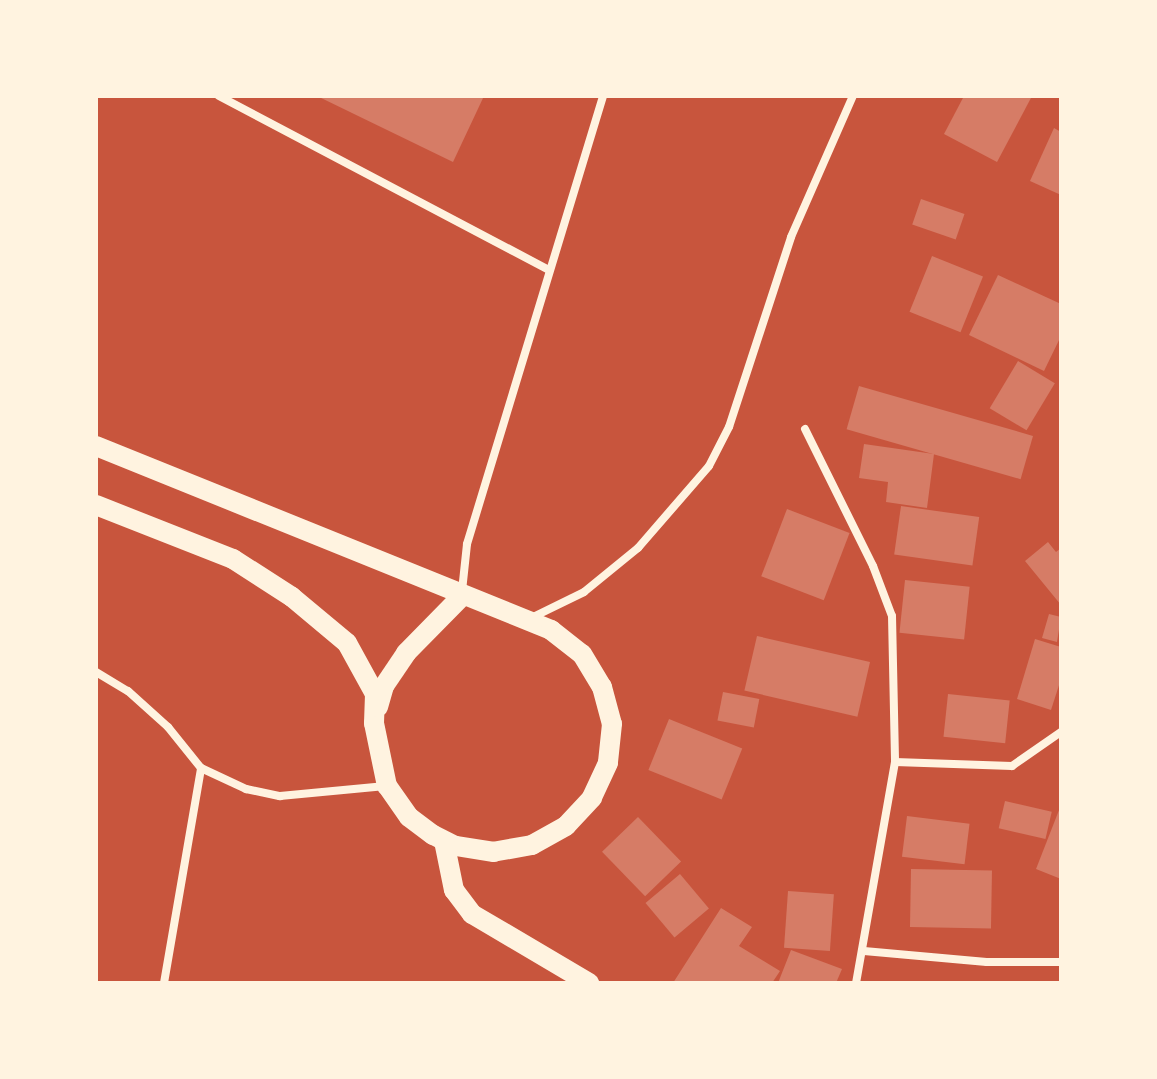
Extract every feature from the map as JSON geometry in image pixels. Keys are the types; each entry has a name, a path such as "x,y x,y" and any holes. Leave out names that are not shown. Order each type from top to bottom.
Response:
{"main road":[{"path":"96,446 385,559 461,597 551,630 582,654 602,687 612,724 608,763 592,798 566,826 532,845 494,852 444,841 409,817 387,786 374,723 375,694 363,667 347,643 292,597 233,559 96,505"},
{"path":"374,723 384,686 406,653 461,597"},
{"path":"444,841 454,890 472,914 589,983"}],"street":[{"path":"219,96 549,270"},
{"path":"461,597 467,544 603,96"},
{"path":"525,620 584,592 638,548 709,466 729,427 791,237 853,96"},
{"path":"805,429 873,566 892,616 895,762 856,983"},
{"path":"96,672 128,691 168,727 201,768 246,789 280,796 387,786"},
{"path":"895,762 1012,766 1061,732"},
{"path":"164,983 201,768"},
{"path":"864,951 987,962 1061,962"}],"building":[{"path":"317,96 484,96 453,162"},
{"path":"964,96 1032,96 997,162 944,134"},
{"path":"1054,128 1061,132 1061,195 1030,181"},
{"path":"921,199 964,214 956,240 912,225"},
{"path":"932,256 983,277 961,332 910,312"},
{"path":"998,275 1061,304 1061,336 1044,371 969,335"},
{"path":"1018,361 1055,383 1027,430 990,408"},
{"path":"859,386 1033,436 1021,479 847,429"},
{"path":"864,444 934,454 927,508 886,502 888,482 859,478"},
{"path":"901,506 979,517 972,566 894,555"},
{"path":"787,509 850,533 824,600 761,576"},
{"path":"1048,542 1056,552 1061,548 1061,605 1025,561"},
{"path":"905,580 970,587 964,640 899,633"},
{"path":"1049,614 1061,617 1057,642 1042,638"},
{"path":"757,636 870,662 857,717 744,691"},
{"path":"1035,639 1061,647 1061,679 1051,710 1017,699"},
{"path":"723,692 759,699 754,728 717,720"},
{"path":"948,694 1010,700 1005,743 944,737"},
{"path":"669,719 742,749 722,800 648,770"},
{"path":"1005,801 1052,812 1045,839 999,828"},
{"path":"1061,805 1061,879 1036,869"},
{"path":"907,816 970,824 965,864 902,857"},
{"path":"638,817 681,862 645,896 602,852"},
{"path":"911,869 992,870 991,928 910,927"},
{"path":"680,874 709,908 674,937 646,903"},
{"path":"788,891 834,894 830,951 784,948"},
{"path":"721,908 752,927 739,946 780,971 772,983 673,983"},
{"path":"791,950 842,969 836,983 778,983"}]}
